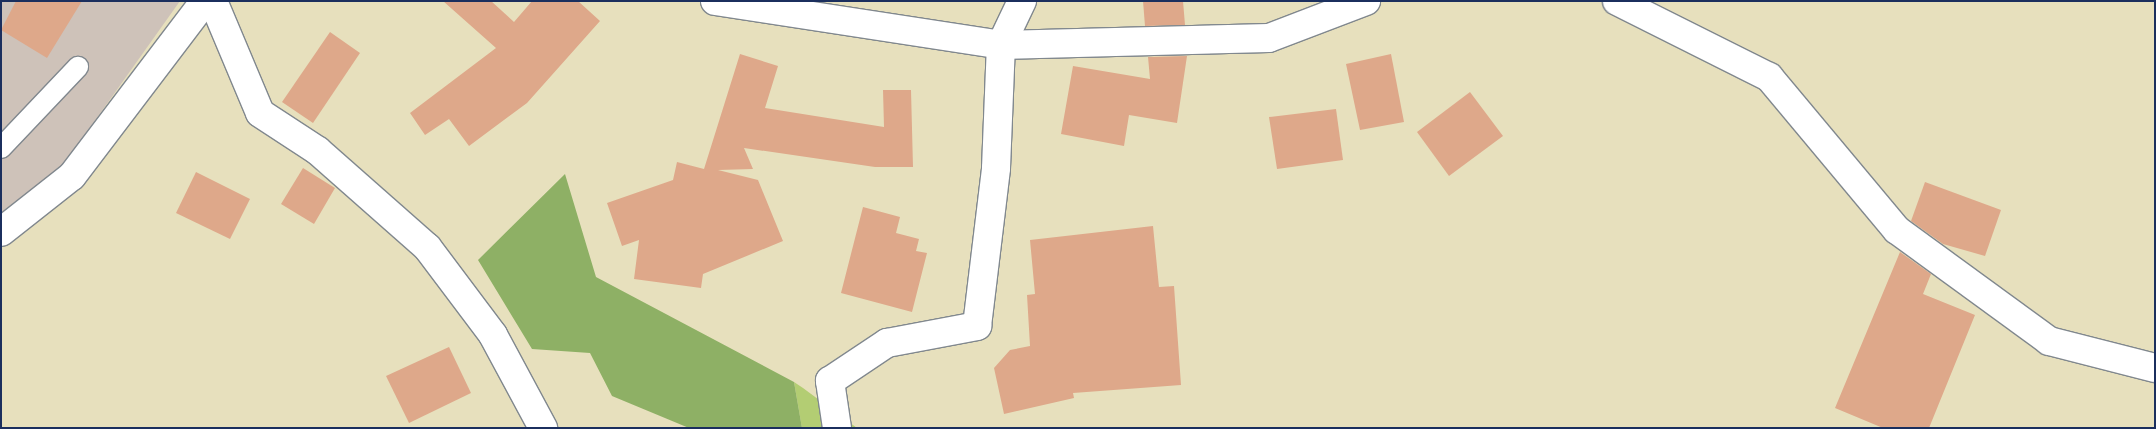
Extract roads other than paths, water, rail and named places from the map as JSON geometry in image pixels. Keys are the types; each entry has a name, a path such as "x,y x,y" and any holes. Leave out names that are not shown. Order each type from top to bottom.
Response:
{"street":[{"path":"1,232 72,176 205,1"},
{"path":"213,1 260,113 318,150 427,247 493,336 543,428"},
{"path":"715,1 1001,45 1269,38 1366,1"},
{"path":"837,428 830,380 887,343 977,326 996,168 1001,45 1022,1"},
{"path":"1617,1 1769,77 1897,230 2049,342 2155,368"}],"lane":[{"path":"1,148 78,67"}]}
